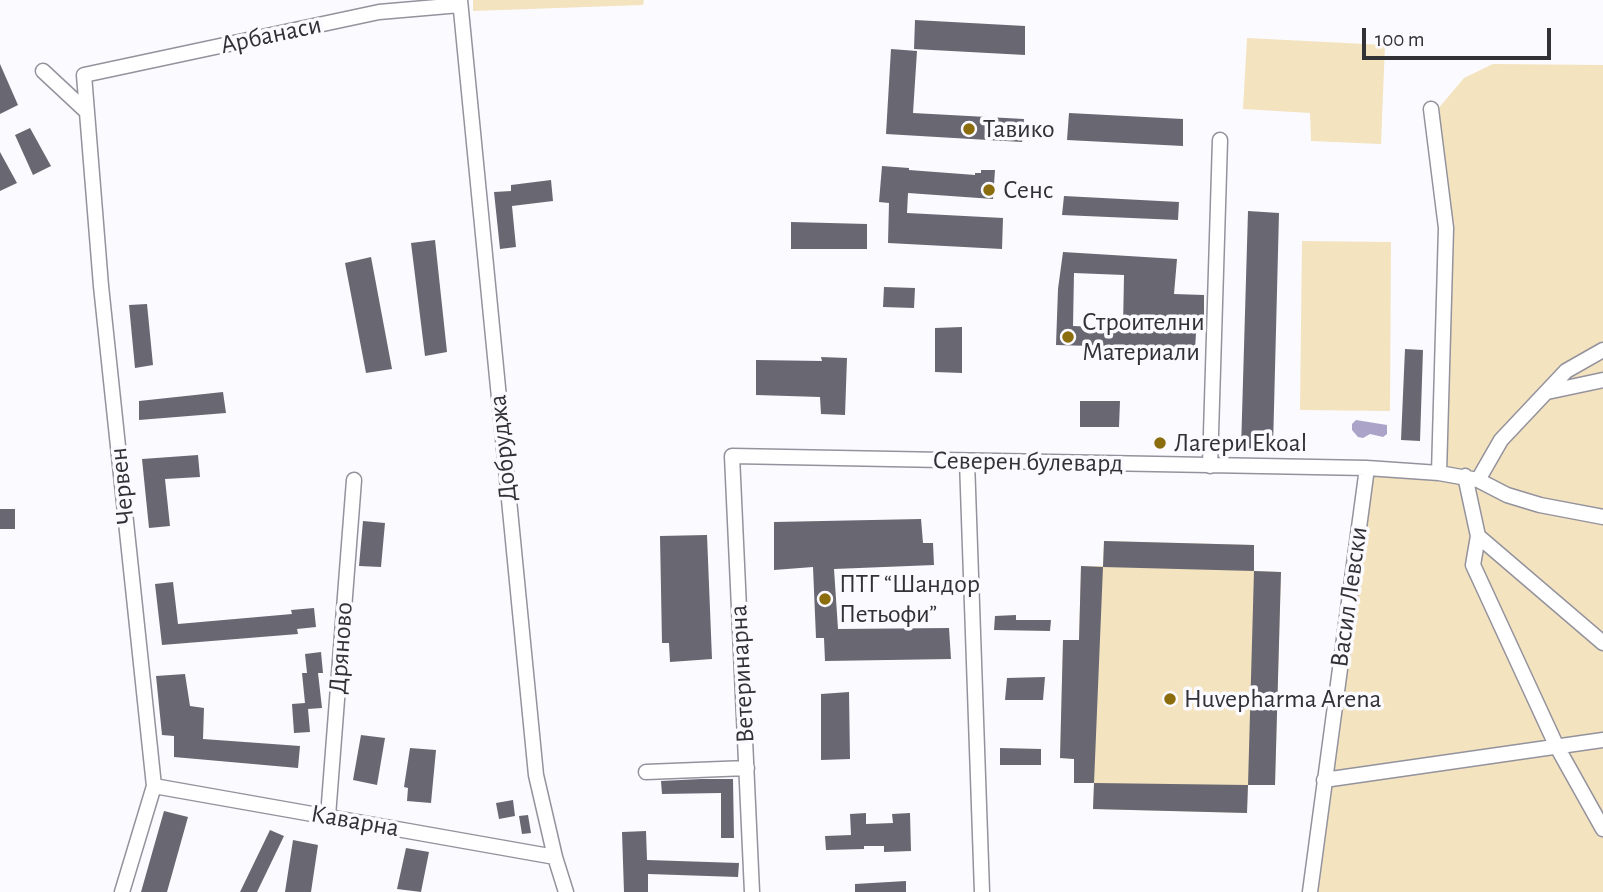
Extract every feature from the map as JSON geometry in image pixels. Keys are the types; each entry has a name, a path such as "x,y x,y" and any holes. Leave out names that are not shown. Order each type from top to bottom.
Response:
{"street":[{"name":"Арбанаси","path":"84,75 379,12 460,3"},
{"name":"Добруджа","path":"460,3 536,775 566,892"},
{"path":"43,71 87,112"},
{"name":"Червен","path":"84,75 101,286 154,786 122,892"},
{"path":"1431,109 1446,228 1439,473"},
{"path":"1210,466 1220,140"},
{"path":"1603,350 1566,371 1501,440 1471,478 1478,536 1473,565 1556,745 1603,829"},
{"path":"1545,393 1603,380"},
{"name":"Северен булевард","path":"732,456 1367,468 1471,478"},
{"name":"Ветеринарна","path":"732,456 752,892"},
{"path":"967,461 982,892"},
{"name":"Васил Левски","path":"1310,892 1367,468"},
{"path":"1471,478 1507,495 1540,505 1603,517"},
{"name":"Дряново","path":"328,816 354,480"},
{"path":"1478,536 1603,643"},
{"path":"1324,780 1603,740"},
{"path":"646,772 747,768"},
{"name":"Каварна","path":"154,786 555,857"}],"shaded area":[{"path":"473,0 644,0 643,5 473,11"},
{"path":"1247,38 1385,45 1381,144 1311,141 1310,113 1243,109"},
{"path":"1493,64 1603,65 1603,892 1313,892 1364,473 1443,476 1437,110 1464,78"},
{"path":"1302,241 1391,242 1390,411 1300,410"},
{"path":"1356,420 1387,425 1387,434 1383,437 1370,434 1363,438 1358,437 1352,430 1352,424"},
{"name":"Huvepharma Arena","path":"1104,541 1254,545 1254,571 1281,572 1275,785 1248,785 1247,813 1093,809 1094,783 1074,783 1074,759 1060,758 1063,640 1079,640 1081,566 1103,566"}],"building":[{"path":"915,20 1025,26 1025,55 914,49"},
{"path":"891,49 917,51 913,113 1024,119 1022,142 886,134"},
{"path":"0,64 18,105 0,114"},
{"path":"1069,113 1183,119 1183,146 1067,140"},
{"path":"30,128 51,166 33,175 15,135"},
{"path":"0,152 17,183 0,191"},
{"path":"882,166 975,175 981,173 981,170 995,170 993,199 908,193 907,213 1003,218 1002,249 888,243 889,203 879,202"},
{"path":"551,180 553,201 512,206 516,247 500,249 494,192 511,191 511,185"},
{"path":"1064,196 1179,202 1178,220 1062,215"},
{"path":"1248,211 1279,213 1273,447 1241,449"},
{"path":"791,222 867,224 867,249 791,249"},
{"path":"435,240 447,352 425,356 411,243"},
{"path":"1063,252 1177,259 1174,294 1204,295 1204,319 1197,318 1195,349 1056,345 1058,289","holes":["1074,273 1124,275 1123,328 1073,326"]},
{"path":"371,257 392,369 366,373 345,263"},
{"path":"884,287 915,288 914,308 883,307"},
{"path":"147,304 153,365 135,368 129,305"},
{"path":"962,327 962,373 935,372 935,328"},
{"path":"1405,349 1423,350 1420,441 1401,440"},
{"path":"821,357 847,358 845,415 821,414 820,397 756,395 756,360 822,361"},
{"path":"223,392 226,413 139,420 139,401"},
{"path":"1080,401 1120,401 1119,427 1080,427"},
{"path":"198,455 200,477 165,479 170,526 149,528 142,459"},
{"path":"0,509 15,509 15,529 0,529"},
{"name":"ПТГ “Шандор Петьофи”","path":"921,519 923,543 933,543 934,565 834,569 838,629 949,628 951,659 825,661 824,638 816,638 813,567 774,570 774,522"},
{"path":"363,521 385,523 381,567 359,566"},
{"path":"707,535 712,659 670,662 669,643 662,643 660,536"},
{"path":"1104,541 1254,545 1254,571 1103,567"},
{"path":"1081,566 1103,567 1094,783 1074,783 1074,759 1060,758 1063,640 1079,640"},
{"path":"1254,571 1281,572 1275,785 1248,785"},
{"path":"173,582 178,624 292,614 291,610 314,608 316,627 297,629 298,634 162,645 155,584"},
{"path":"1016,615 1016,620 1051,620 1050,631 994,630 995,616"},
{"path":"321,652 323,673 318,673 322,708 308,709 310,732 294,733 292,704 305,703 302,673 307,673 305,654"},
{"path":"185,674 190,706 204,708 203,739 300,746 298,768 174,757 174,736 162,735 156,676"},
{"path":"1045,677 1043,700 1005,700 1007,678"},
{"path":"849,692 850,759 821,760 821,694"},
{"path":"361,735 385,738 377,785 353,780"},
{"path":"410,748 436,750 431,803 407,801 408,788 404,787"},
{"path":"1000,748 1041,749 1041,765 1000,765"},
{"path":"733,779 734,838 721,838 721,793 662,794 661,781"},
{"path":"1094,783 1248,785 1247,813 1093,809"},
{"path":"513,800 515,816 499,819 496,803"},
{"path":"164,811 188,817 167,892 141,892"},
{"path":"866,813 866,824 893,823 892,814 910,813 911,851 884,852 884,846 826,850 825,836 851,835 850,814"},
{"path":"528,815 531,833 522,834 519,816"},
{"path":"270,830 284,836 257,892 240,892"},
{"path":"646,831 647,860 739,863 738,877 648,874 648,892 624,892 622,832"},
{"path":"293,840 318,845 311,892 285,892"},
{"path":"406,848 429,852 421,892 397,889"},
{"path":"906,881 906,892 855,892 855,884"}],"place":[{"name":"Тавико","path":"969,129"},
{"name":"Сенс","path":"989,190"},
{"name":"Строителни Материали","path":"1068,337"},
{"name":"Лагери Ekoal","path":"1160,443"},
{"name":"ПТГ “Шандор Петьофи”","path":"825,599"},
{"name":"Huvepharma Arena","path":"1170,699"}]}
